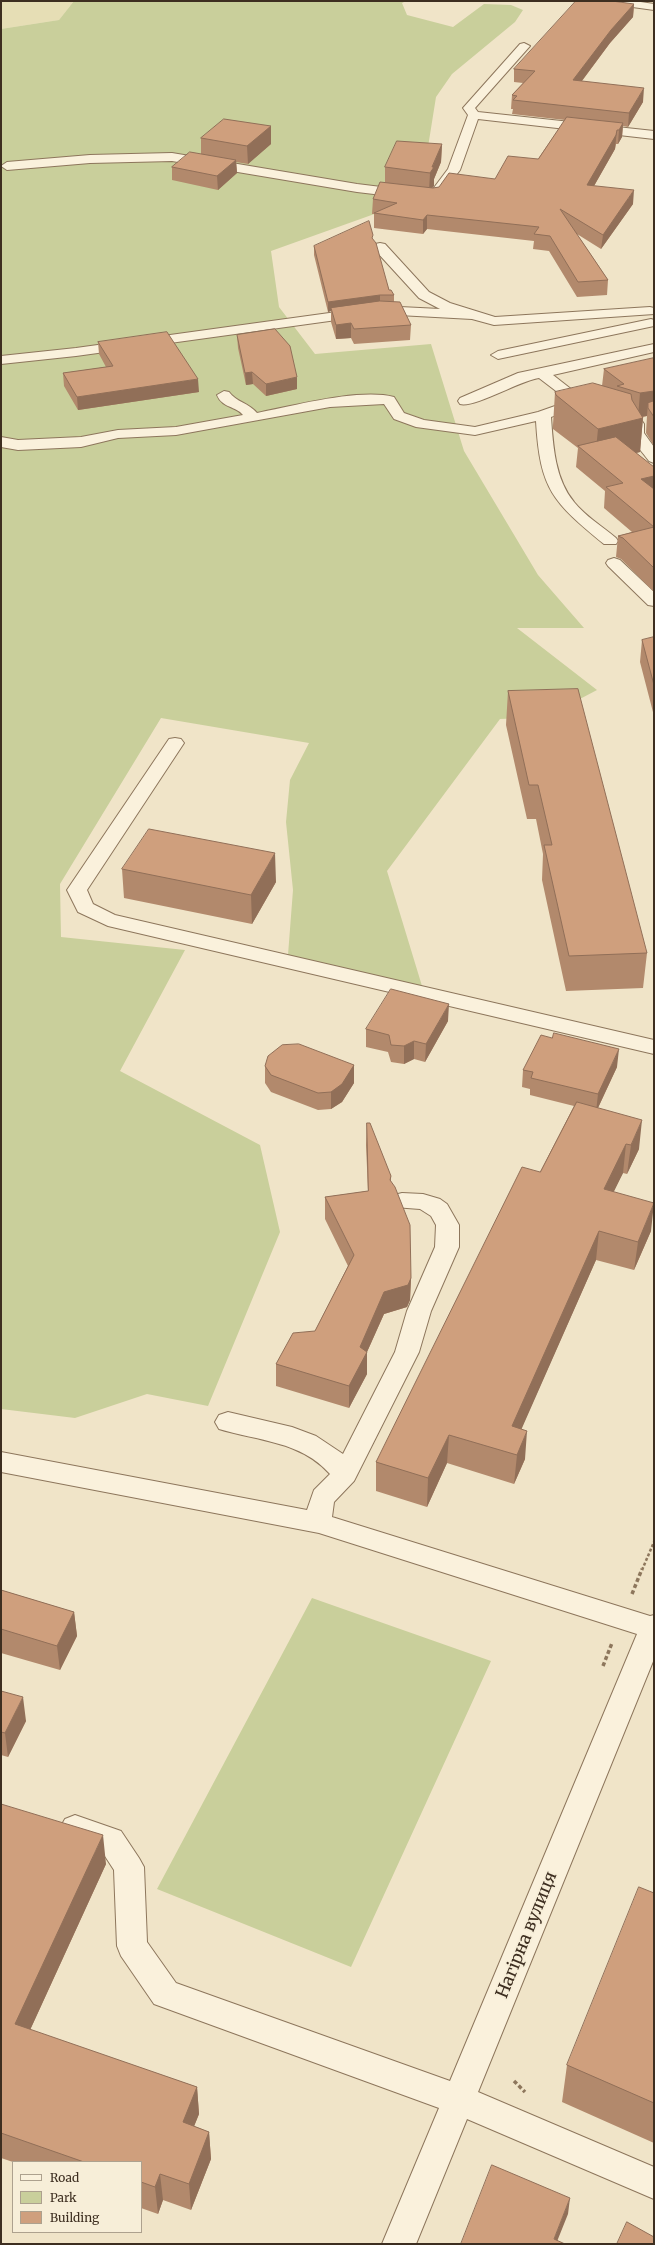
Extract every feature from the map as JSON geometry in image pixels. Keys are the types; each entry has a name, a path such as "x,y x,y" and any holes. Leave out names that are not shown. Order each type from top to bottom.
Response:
{"street":[{"path":"612,1 654,8"},
{"path":"524,46 469,108 474,115 654,135"},
{"path":"7,166 90,159 172,157 357,188 433,196 454,170 474,115"},
{"path":"380,247 419,295 470,315 494,321 652,315"},
{"path":"1,360 76,352 380,310 402,310 470,315"},
{"path":"498,355 652,315"},
{"path":"465,401 523,376 654,348"},
{"path":"1,442 18,445 81,442 118,434 176,431 330,403 375,399 389,400 399,416 421,424 475,431 543,415 555,410 572,408 597,412 542,373"},
{"path":"224,395 226,400 246,409 253,418"},
{"path":"543,415 545,445 551,476 568,505 610,541"},
{"path":"622,419 643,422 637,433 654,458"},
{"path":"614,563 654,601"},
{"path":"175,743 77,890 85,908 108,920 654,1047"},
{"path":"319,1523 320,1505 324,1497 345,1474 407,1352 410,1335 446,1247 448,1228 443,1216 434,1206 426,1201 415,1199 402,1201"},
{"path":"228,1422 307,1442 332,1457 345,1474"},
{"path":"1,1462 319,1523 654,1627"},
{"name":"Нагірна вулиця","path":"399,2244 654,1627"},
{"path":"52,1821 111,1840 129,1867 132,1946 165,1994 459,2100 654,2183"}],"shaded area":[{"path":"1,1 74,1 59,20 1,29"}],"green space":[{"path":"74,1 406,1 402,3 407,15 453,27 484,4 511,5 523,10 515,22 452,74 436,97 428,147 380,212 271,251 279,307 315,354 431,344 464,451 538,575 584,628 517,628 597,690 578,700 571,716 500,719 387,871 422,986 288,955 293,890 286,822 290,780 309,743 161,718 60,884 61,937 185,950 120,1071 260,1145 280,1232 208,1406 147,1394 75,1418 1,1409 1,29 59,20"},
{"path":"312,1598 491,1661 351,1967 157,1889"}],"building":[{"path":"576,1 612,1 634,4 611,30 573,80 644,88 629,113 513,100 517,96 512,95 535,71 514,69"},
{"path":"567,117 623,123 619,130 617,130 616,135 587,185 634,190 603,235 560,209 608,280 578,282 550,236 534,234 539,227 427,215 423,220 374,213 397,203 373,199 380,182 433,188 439,187 449,173 495,179 508,156 538,159"},
{"path":"224,119 271,126 247,146 201,138"},
{"path":"397,141 442,144 432,167 434,167 430,173 385,167"},
{"path":"190,152 236,160 217,176 172,167"},
{"path":"369,221 373,235 372,238 376,243 389,290 391,290 394,295 380,295 328,302 314,246"},
{"path":"380,301 400,302 411,325 354,329 351,323 336,325 331,308"},
{"path":"275,329 290,346 297,377 266,384 252,372 245,373 237,335"},
{"path":"167,332 198,379 77,397 63,373 113,366 98,342"},
{"path":"654,358 654,391 640,393 617,386 624,384 604,369"},
{"path":"593,383 631,394 632,400 643,418 598,429 556,395 555,392"},
{"path":"654,401 654,417 648,408 648,403"},
{"path":"616,437 654,467 654,476 641,479 654,489 654,527 606,487 623,483 578,446"},
{"path":"654,527 654,568 623,538 618,536"},
{"path":"654,637 654,685 642,640"},
{"path":"578,689 647,953 569,956 544,845 552,845 538,785 529,785 508,691"},
{"path":"149,829 275,853 251,895 122,869"},
{"path":"391,989 449,1004 426,1044 414,1041 404,1046 391,1045 389,1035 366,1029"},
{"path":"554,1033 619,1049 598,1094 531,1078 533,1072 523,1070 541,1035 552,1038"},
{"path":"299,1044 354,1065 342,1084 331,1092 318,1093 271,1075 265,1066 268,1056 282,1045"},
{"path":"577,1102 642,1120 631,1145 626,1144 604,1189 654,1203 638,1242 599,1231 512,1426 527,1431 517,1455 449,1435 428,1478 376,1462 522,1167 540,1172"},
{"path":"367,1123 370,1123 391,1176 390,1180 395,1187 410,1225 411,1278 408,1285 384,1292 360,1347 367,1352 349,1386 276,1364 293,1333 315,1331 354,1255 325,1197 368,1191"},
{"path":"1,1590 74,1612 57,1646 1,1629"},
{"path":"1,1691 23,1697 5,1733 1,1732"},
{"path":"1,1804 103,1835 15,2024 197,2087 183,2122 209,2132 189,2184 160,2174 155,2187 142,2182 142,2161 81,2161 1,2133"},
{"path":"639,1887 654,1893 654,2103 567,2065"},
{"path":"492,2165 570,2198 554,2239 565,2244 461,2244"},
{"path":"627,2222 654,2237 654,2244 617,2244"}]}
